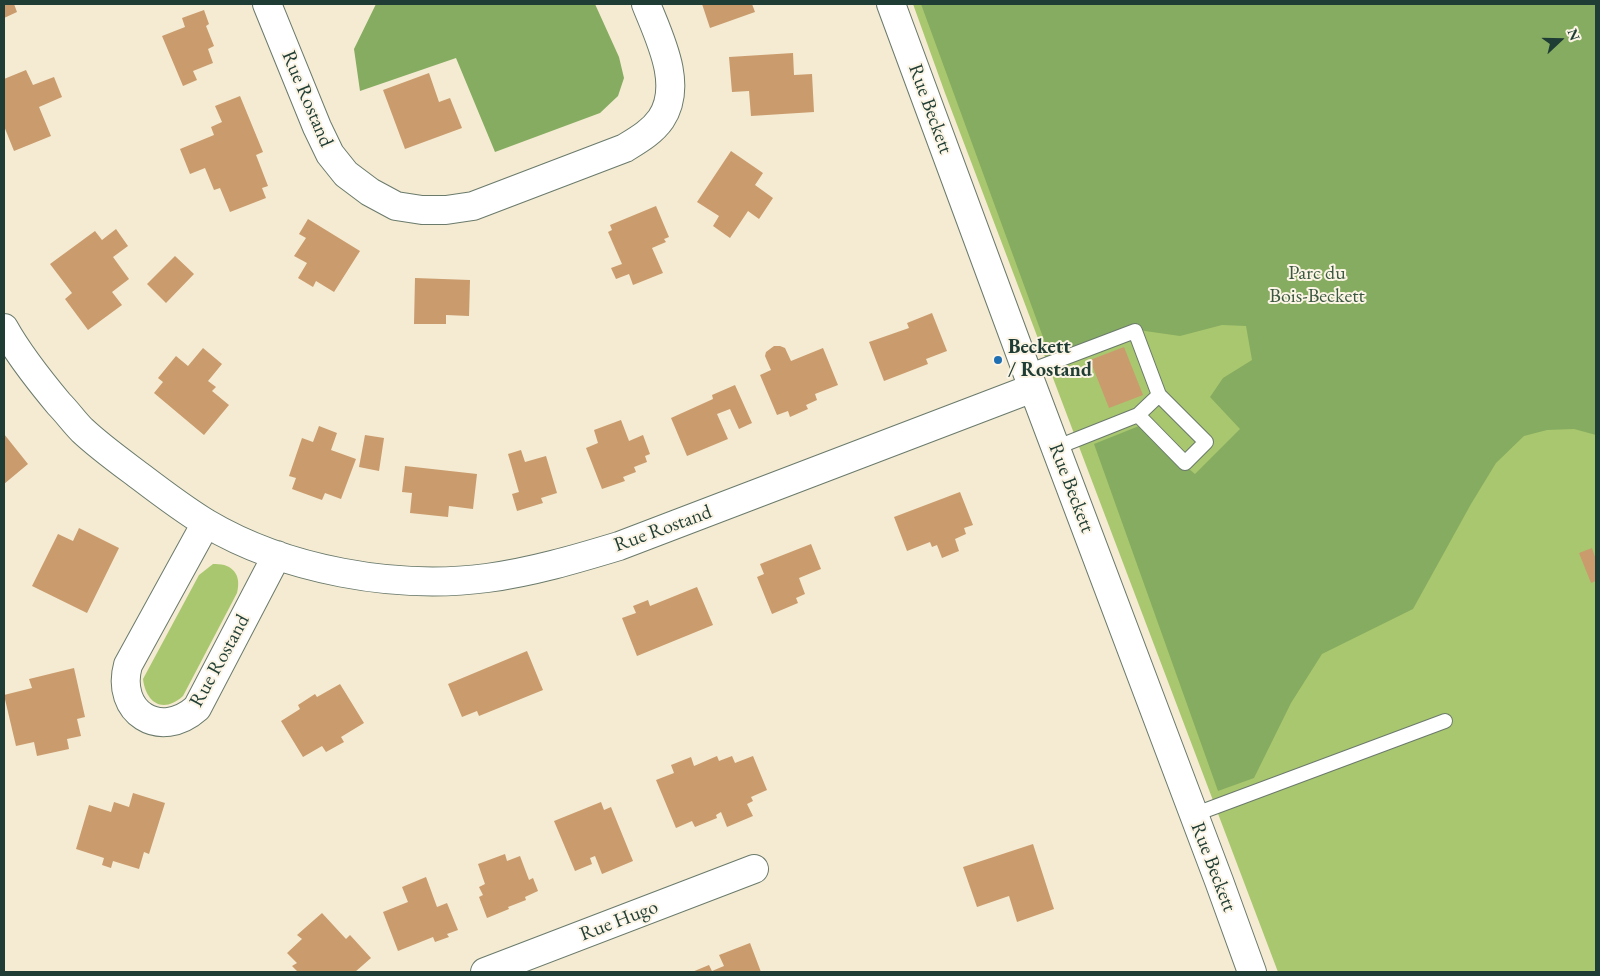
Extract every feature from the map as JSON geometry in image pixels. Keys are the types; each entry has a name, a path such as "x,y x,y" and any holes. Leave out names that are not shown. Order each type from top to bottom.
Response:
{"street":[{"name":"Rue Rostand","path":"267,4 317,127 330,154 346,174 370,192 396,206 446,210 473,206 626,148 645,136 661,118 668,101 670,76 666,56 646,4"},
{"name":"Rue Beckett","path":"891,4 1252,972"},
{"name":"Rue Rostand","path":"4,328 14,346 42,384 81,429 113,456 206,523 244,542 312,567 403,582 486,578 536,569 620,546 1030,380"},
{"name":"Rue Rostand","path":"206,523 128,665 125,677 130,701 136,710 146,718 157,722 173,722 189,716 197,708 277,555"},
{"name":"Rue Hugo","path":"485,972 754,870"}],"lane":[{"path":"1030,380 1135,331 1159,395 1206,442 1185,463 1138,415"},
{"path":"1055,448 1138,415 1159,395"},
{"path":"1194,816 1445,721"}],"green space":[{"path":"376,4 595,4 619,57 624,78 618,96 600,113 495,152 456,58 360,91 354,49"},
{"name":"Parc du Bois-Beckett","path":"913,4 1596,4 1596,972 1278,972"},
{"name":"Parc du Bois-Beckett","path":"921,4 1596,4 1596,435 1574,429 1547,430 1524,436 1496,463 1413,609 1322,654 1291,703 1254,778 1218,791 1094,444 1139,426 1195,474 1240,429 1210,397 1223,378 1252,360 1246,326 1222,325 1180,336 1131,329 1051,359"},
{"path":"213,564 225,565 234,571 238,580 237,593 183,696 169,704 162,705 152,700 143,679 199,575"}],"building":[{"path":"4,4 14,4 17,12 4,18"},
{"path":"702,4 752,4 755,12 710,28"},
{"path":"204,10 209,24 206,26 214,46 208,49 213,63 193,71 197,80 183,86 162,36 185,27 182,18"},
{"path":"793,53 794,75 812,74 814,112 751,116 749,91 732,92 729,57"},
{"path":"26,70 33,85 54,77 62,97 39,107 51,136 14,151 4,126 4,79"},
{"path":"429,73 439,102 450,98 462,128 405,149 383,90"},
{"path":"240,96 263,152 256,155 268,186 262,188 266,198 230,212 220,188 214,190 205,168 190,174 180,149 214,135 211,127 222,122 215,106"},
{"path":"731,151 763,173 755,185 773,198 759,219 748,211 730,238 713,226 719,216 697,202"},
{"path":"656,206 669,237 664,239 666,242 652,248 663,273 633,285 629,274 616,279 611,268 622,264 608,232 612,230 610,225"},
{"path":"308,219 360,251 334,292 316,281 313,287 298,278 307,263 294,256 306,238 299,234"},
{"path":"116,229 128,246 113,257 129,279 112,292 122,305 88,330 65,299 72,293 50,264 95,231 102,240"},
{"path":"175,256 194,274 166,303 147,284"},
{"path":"415,278 470,280 469,316 446,315 446,324 414,324"},
{"path":"932,313 947,351 926,359 928,364 884,381 869,342 909,328 907,323"},
{"path":"774,346 785,348 791,361 823,348 838,385 815,394 817,400 806,405 808,409 790,417 788,411 777,415 760,375 771,370 765,356 766,352"},
{"path":"1124,347 1143,395 1109,408 1090,360"},
{"path":"203,348 222,364 208,381 216,387 212,391 229,405 204,435 154,393 163,382 158,378 176,356 188,366"},
{"path":"735,385 752,423 739,429 730,409 717,414 728,439 687,456 671,418 713,399 712,395"},
{"path":"621,420 629,441 643,435 650,454 645,456 647,462 634,467 636,472 623,477 625,481 602,489 586,448 598,443 594,430"},
{"path":"319,426 337,433 331,450 356,459 341,499 325,493 322,500 292,489 296,478 289,476 302,438 313,442"},
{"path":"4,434 28,464 4,484"},
{"path":"365,435 384,438 379,471 359,467"},
{"path":"521,450 525,462 546,456 557,493 541,498 543,503 517,511 512,494 519,492 508,454"},
{"path":"405,466 477,474 473,509 449,506 448,517 410,513 412,493 402,492"},
{"path":"960,492 973,525 964,528 966,534 955,539 959,551 942,558 937,545 932,547 930,542 907,551 894,517"},
{"path":"79,528 119,548 87,613 32,586 58,534 73,541"},
{"path":"811,544 821,569 799,578 805,594 796,598 798,603 772,614 757,577 764,574 760,564"},
{"path":"1592,548 1596,560 1596,581 1591,583 1579,553"},
{"path":"697,587 713,625 637,656 622,618 636,613 633,606 648,600 650,606"},
{"path":"527,651 543,690 479,716 477,711 462,717 448,684"},
{"path":"74,668 85,717 77,719 81,736 67,739 69,749 37,756 34,742 16,746 4,695 32,688 29,679"},
{"path":"340,684 364,723 341,737 344,742 326,752 322,746 303,757 281,721 300,709 298,705 315,694 317,697"},
{"path":"717,756 719,761 732,756 735,763 753,756 767,790 751,797 753,801 747,804 753,816 727,827 721,812 716,815 717,818 695,827 692,821 676,828 656,780 674,773 671,765 691,757 694,766"},
{"path":"133,793 165,803 149,854 144,852 139,869 113,861 111,868 102,865 104,858 76,849 89,805 111,812 114,802 129,807"},
{"path":"601,802 604,810 611,807 633,861 602,874 595,856 590,858 592,864 575,871 554,821"},
{"path":"1033,844 1054,909 1017,922 1009,896 977,907 963,867"},
{"path":"505,854 507,861 520,856 529,880 533,878 538,891 525,897 526,900 508,907 509,909 487,918 479,897 483,895 479,887 485,884 478,864"},
{"path":"426,877 437,907 447,903 458,930 447,934 449,937 435,942 433,937 398,951 383,912 408,902 402,887"},
{"path":"322,913 346,939 350,935 371,958 355,972 298,972 292,966 297,963 287,953 302,939 297,935"},
{"path":"750,943 761,972 692,972 709,965 712,971 724,966 719,955"}],"place":[{"name":"Beckett / Rostand","path":"998,360"}]}
